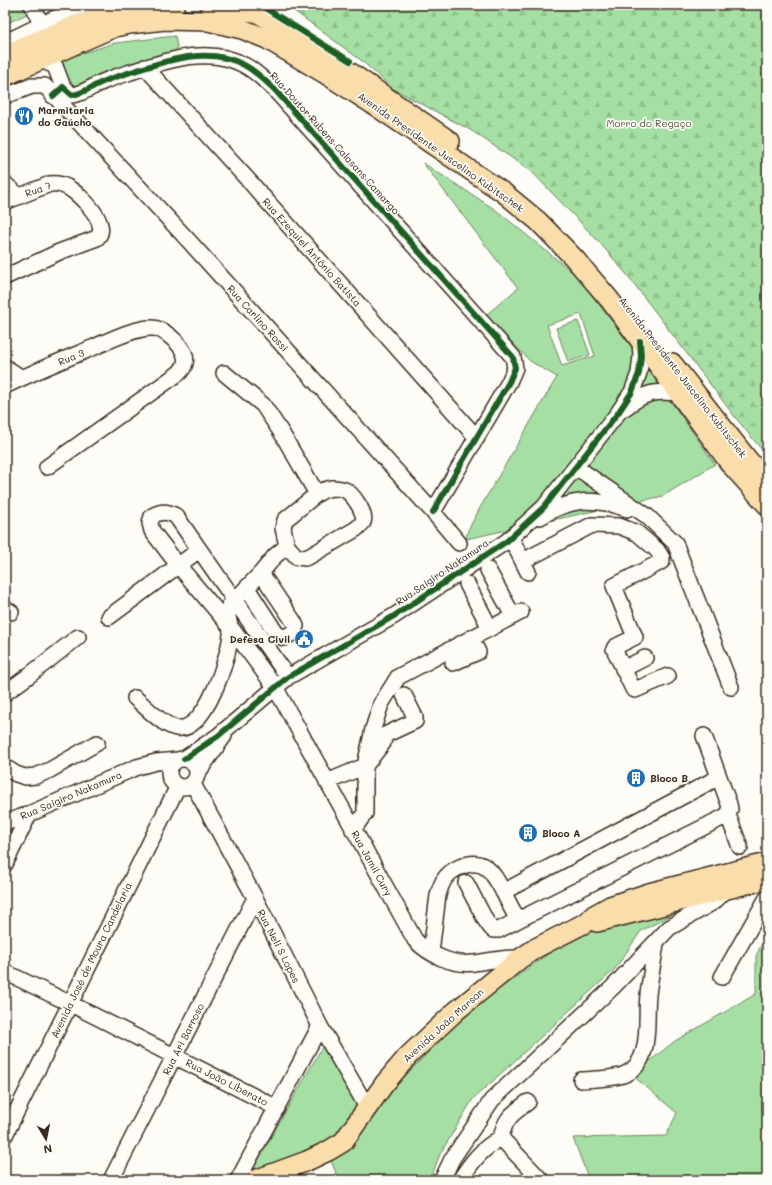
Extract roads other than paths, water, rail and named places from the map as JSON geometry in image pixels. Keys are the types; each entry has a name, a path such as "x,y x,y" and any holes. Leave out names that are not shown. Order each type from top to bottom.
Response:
{"main road":[{"name":"Avenida Presidente Juscelino Kubitschek","path":"5,55 16,42 63,30 112,14 133,9 252,9 306,42 369,84 513,185 553,217 574,238 749,461 767,480"},
{"name":"Avenida Presidente Juscelino Kubitschek","path":"5,76 115,27 148,22 185,9"},
{"name":"Avenida Presidente Juscelino Kubitschek","path":"213,9 242,29 267,39 374,105 504,193 538,221 574,258 609,299 730,465 767,505"},
{"name":"Avenida João Marson","path":"255,1180 307,1161 343,1142 396,1069 456,1012 521,958 536,948 587,922 602,910 629,900 767,863"},
{"name":"Avenida João Marson","path":"587,922 604,921 767,879"}],"street":[{"path":"32,5 42,25"},
{"path":"5,96 32,86 45,86 58,91 55,66 41,60 16,42 42,25 61,15 89,5"},
{"name":"Rua Doutor Rubens Calasans Camargo","path":"58,91 78,95 106,80 179,58 209,57 231,60 243,64 254,71 275,90 513,357 515,368 514,372 477,438"},
{"name":"Rua Ezequiel Antônio Batista","path":"145,67 250,182 477,438"},
{"name":"Rua Carlino Rossi","path":"58,91 188,240 433,512 458,543"},
{"name":"Rua 7","path":"5,202 50,184 57,183 67,187 77,194 93,212 100,225 100,235 97,238 59,252 5,277"},
{"path":"5,184 19,196"},
{"name":"Rua 3","path":"5,386 138,330 154,328 159,329 176,341 185,354 186,360 183,370 148,397 47,467"},
{"name":"Rua Saigiro Nakamura","path":"5,823 137,767 156,762 181,760 232,725 288,677 394,616 452,579 515,534 544,507 618,413 632,392 639,373 641,356 640,341"},
{"path":"5,367 22,378"},
{"path":"224,373 263,405 281,432 317,494"},
{"name":"Rua Saigiro Nakamura","path":"618,413 642,396 661,392 679,393"},
{"path":"433,512 477,438"},
{"path":"576,467 647,516 675,543 731,687"},
{"path":"340,488 346,490 353,496 364,517 362,523 356,529 305,558 297,557 287,546 283,528 285,520 317,494 324,490 340,488"},
{"path":"647,516 610,503 596,501 575,502 554,508 515,534 525,567 592,525 619,526 637,533 657,550 662,558 659,563 614,586 634,635 634,638 615,647 614,649 632,688 635,690 668,676"},
{"name":"Rua Jamil Cury","path":"199,550 176,516 168,512 158,512 152,516 150,523 152,531 178,565 232,629 275,687 409,932 420,946 447,960 466,964 474,964 507,957 521,958"},
{"path":"135,698 168,725 181,729 194,723 202,714 212,697 230,645 232,629 227,613 229,606 261,573 275,556 287,546"},
{"path":"109,616 199,550 288,677"},
{"path":"353,830 365,813 365,766 372,729 381,704 398,677 517,614 488,570"},
{"path":"247,588 276,633 284,638 296,630 294,622 261,573"},
{"path":"467,584 490,628"},
{"path":"5,693 78,637"},
{"path":"453,663 478,652 471,638"},
{"path":"623,669 645,658"},
{"path":"327,782 365,766 383,743 385,735 415,721 415,717 404,695"},
{"name":"Rua Saigiro Nakamura","path":"195,779 232,725"},
{"path":"704,736 730,804 728,816 740,847"},
{"path":"5,767 16,774 25,777 36,776 50,770 97,743"},
{"path":"181,760 189,761 197,768 195,779 183,788 178,786 170,778 169,773 170,768 174,763 181,760"},
{"path":"137,767 169,773"},
{"path":"503,892 719,777"},
{"name":"Rua Neli S Lopes","path":"195,779 320,1026 367,1107"},
{"name":"Avenida José de Moura Candelaria","path":"5,1135 69,1003 178,786"},
{"path":"5,864 29,814"},
{"path":"466,883 490,928 502,930 518,920 728,816"},
{"path":"431,952 438,895 442,882 448,874 465,865 473,863 484,865 494,874 518,920"},
{"path":"442,1180 452,1159 492,1100 613,987 669,928 701,911 715,901 728,888"},
{"name":"Rua Ari Barroso","path":"112,1180 255,898"},
{"path":"722,977 767,898"},
{"path":"581,1080 623,1075 635,1066 642,1057 647,1034 647,1005 656,943"},
{"name":"Rua João Liberato","path":"5,972 277,1108"},
{"path":"238,1180 320,1026"},
{"path":"501,1138 504,1125 507,1120 528,1102"},
{"path":"460,1180 478,1155 490,1143 501,1138"},
{"path":"501,1138 541,1180"}],"place":[{"name":"Marmitaria do Gaúcho","path":"24,116"},
{"name":"Defesa Civil","path":"304,639"},
{"name":"Bloco B","path":"636,778"},
{"name":"Bloco A","path":"528,833"}],"park label":[{"name":"Morro do Regaço","path":"649,123"}]}
